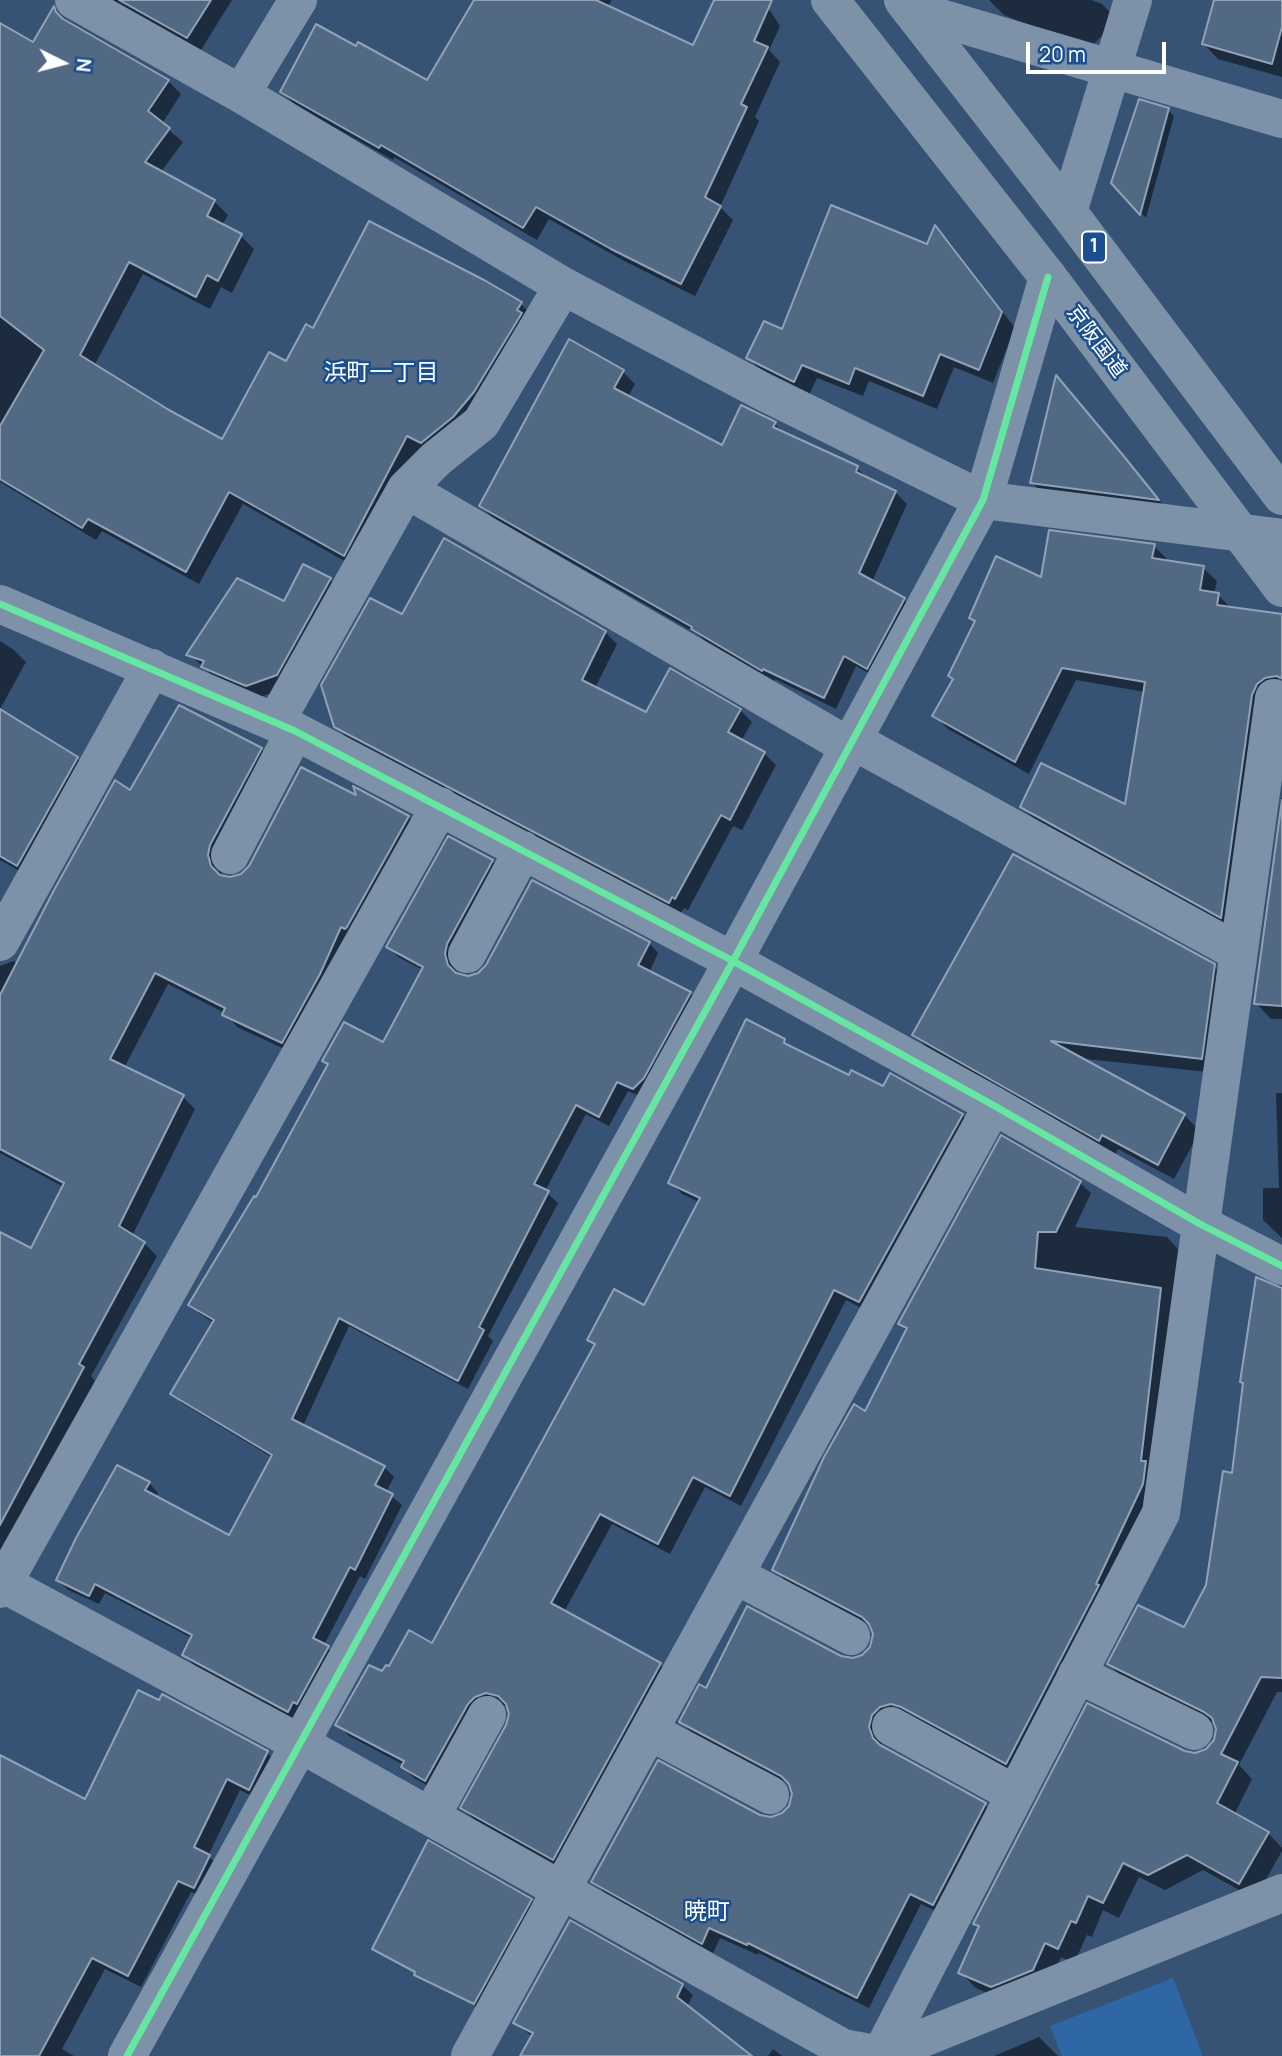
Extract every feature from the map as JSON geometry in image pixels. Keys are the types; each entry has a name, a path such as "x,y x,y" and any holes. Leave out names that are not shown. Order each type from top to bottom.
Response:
{"highway":[{"name":"京阪国道","path":"830,0 1048,278 1282,588"},
{"name":"1","path":"907,5 1068,212 1282,496"}],"street":[{"path":"74,0 241,94 563,286 762,391 983,500 1282,538"},
{"path":"241,94 298,0"},
{"path":"1068,212 1133,0"},
{"path":"907,5 1282,119"},
{"path":"127,2056 733,961 983,500 1048,278"},
{"path":"230,855 286,726 406,489 436,459 481,423 563,286"},
{"path":"406,489 850,743 1238,952"},
{"path":"0,604 286,726 733,961 993,1105 1200,1224 1282,1266"},
{"path":"0,942 152,668"},
{"path":"881,2055 1161,1513 1238,952 1266,873 1274,698"},
{"path":"440,806 1,1585 299,1743 844,2048 881,2055 1282,1894"},
{"path":"467,954 523,850"},
{"path":"470,2056 993,1105"},
{"path":"735,1575 851,1636"},
{"path":"1077,1674 1194,1731"},
{"path":"431,1816 487,1715"},
{"path":"891,1726 1015,1794"},
{"path":"649,1731 770,1795"}],"shaded area":[{"path":"1173,1978 1203,2056 1062,2056 1050,2026"}],"building":[{"path":"119,0 211,0 187,38"},
{"path":"474,0 596,0 693,45 714,0 772,0 754,41 768,47 741,104 747,107 705,197 721,206 681,284 536,207 523,228 381,145 379,148 280,92 316,24 356,46 358,42 427,80"},
{"path":"1214,0 1282,0 1282,27 1272,64 1202,44"},
{"path":"54,6 63,19 169,80 148,111 170,128 145,162 215,200 207,216 242,234 218,281 207,275 196,297 129,262 80,355 222,439 269,352 286,361 306,324 313,328 369,221 522,302 517,310 522,313 474,392 453,417 421,443 407,436 344,556 229,492 186,572 88,519 82,528 0,479 0,426 44,350 0,316 0,23 33,42"},
{"path":"1139,99 1169,108 1140,215 1111,183"},
{"path":"831,205 927,244 935,225 1002,312 979,370 940,354 923,396 855,368 849,384 802,365 794,382 746,358 764,321 782,329"},
{"path":"569,339 624,370 614,388 722,445 741,405 776,422 773,427 858,466 856,472 896,491 859,573 905,598 867,669 844,656 824,698 763,669 762,671 691,629 692,627 479,506"},
{"path":"1056,375 1122,454 1159,500 1030,483"},
{"path":"1049,530 1155,544 1152,558 1204,566 1200,590 1219,593 1217,605 1282,614 1282,678 1265,678 1257,684 1252,695 1221,918 1020,807 1041,763 1125,804 1145,682 1062,668 1015,762 932,716 953,679 948,676 975,621 969,618 996,556 1041,577"},
{"path":"444,538 606,631 582,680 646,712 670,668 741,709 728,732 765,752 730,820 721,815 675,899 672,897 669,903 334,727 321,685 370,598 402,614"},
{"path":"303,564 331,578 277,675 246,686 201,667 204,661 186,655 237,578 284,601"},
{"path":"179,705 262,748 210,845 208,855 211,866 220,875 230,877 241,874 249,866 301,767 356,795 353,786 409,816 347,927 341,927 320,974 282,1043 222,1015 225,1008 155,973 110,1059 184,1095 119,1226 145,1242 79,1364 84,1367 0,1525 0,1232 31,1248 64,1183 0,1149 0,995 115,780 130,790"},
{"path":"0,709 78,757 17,866 0,856"},
{"path":"1282,800 1282,1006 1254,1004"},
{"path":"448,836 493,860 447,944 445,954 448,965 456,973 468,976 478,973 486,965 532,880 650,942 638,965 691,992 644,1078 633,1089 617,1082 599,1117 576,1105 534,1184 549,1191 479,1327 484,1330 458,1381 339,1318 292,1419 385,1466 375,1485 393,1494 355,1570 350,1567 313,1638 329,1646 297,1704 293,1702 288,1712 182,1655 192,1635 95,1584 89,1596 56,1580 117,1465 150,1482 145,1490 229,1535 272,1455 170,1394 214,1320 188,1305 254,1196 256,1197 328,1064 322,1061 344,1022 383,1042 423,967 386,947"},
{"path":"1013,854 1215,964 1202,1059 1051,1041 1185,1114 1158,1165 1102,1135 1099,1141 912,1035"},
{"path":"746,1019 785,1039 784,1043 849,1075 851,1070 883,1086 890,1073 963,1114 859,1302 834,1290 730,1496 693,1477 658,1544 600,1514 551,1603 661,1663 553,1860 460,1808 506,1725 509,1714 506,1704 498,1696 486,1693 475,1697 468,1704 425,1781 401,1767 404,1761 335,1725 369,1665 382,1671 386,1665 389,1666 409,1630 432,1643 595,1344 587,1340 614,1289 644,1305 700,1198 668,1183"},
{"path":"1001,1135 1081,1181 1056,1232 1038,1232 1035,1268 1161,1288 1141,1461 1146,1461 1143,1484 1096,1584 1099,1585 1006,1764 901,1707 891,1704 880,1707 872,1715 869,1727 873,1738 880,1745 986,1803 933,1905 910,1894 857,1998 748,1943 747,1945 709,1928 702,1944 591,1882 658,1760 760,1815 771,1817 782,1813 789,1806 792,1794 789,1784 781,1776 679,1722 699,1684 706,1688 747,1606 841,1656 853,1658 862,1655 870,1647 873,1634 862,1617 772,1570 824,1457 854,1404 865,1411 907,1328 898,1324"},
{"path":"1256,1277 1282,1288 1282,1678 1261,1677 1221,1754 1238,1762 1217,1803 1269,1832 1239,1884 1187,1855 1148,1875 1123,1863 1103,1903 1088,1896 1076,1923 1071,1921 1058,1949 1045,1943 1033,1970 991,1987 958,1973 979,1926 973,1924 1087,1703 1185,1751 1195,1753 1206,1749 1214,1740 1216,1729 1212,1718 1204,1712 1107,1664 1138,1605 1184,1627 1206,1585 1223,1471 1232,1473 1243,1383 1240,1382"},
{"path":"138,1690 159,1700 162,1694 268,1751 249,1790 227,1779 194,1847 210,1855 194,1888 178,1881 128,1976 92,1958 39,2056 0,2056 0,1755 85,1799"},
{"path":"428,1840 532,1899 474,2004 414,1975 415,1972 372,1949"},
{"path":"570,1920 683,1984 677,1997 752,2056 520,2056 533,2033 513,2023"}],"cycle path":[{"path":"127,2056 733,961 983,500 1048,277"},
{"path":"0,604 295,731 733,961 993,1105 1200,1224 1282,1266"}],"district":[{"name":"浜町一丁目","path":"381,374"},
{"name":"暁町","path":"707,1913"}]}
